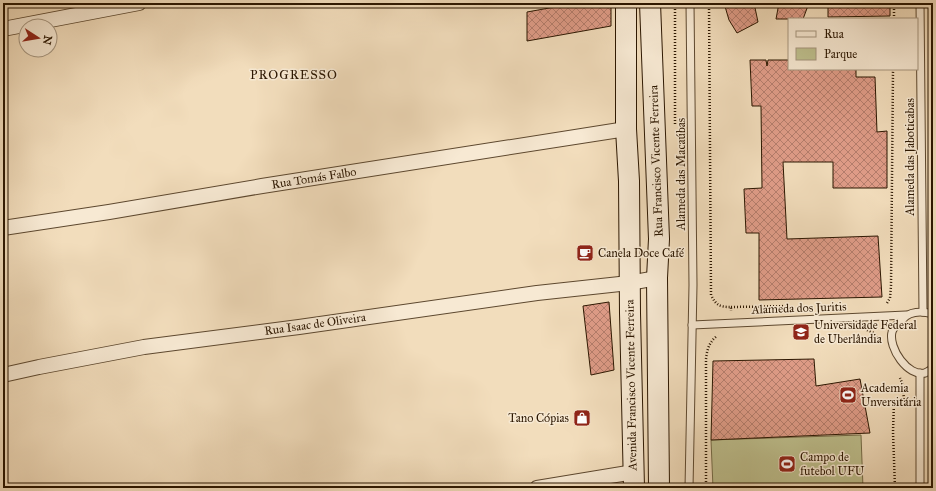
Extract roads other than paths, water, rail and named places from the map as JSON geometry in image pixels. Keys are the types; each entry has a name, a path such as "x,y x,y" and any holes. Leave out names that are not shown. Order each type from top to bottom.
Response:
{"main road":[{"path":"626,3 626,129 629,180 629,283"},
{"name":"Rua Francisco Vicente Ferreira","path":"650,3 659,239 657,278 658,488"},
{"name":"Avenida Francisco Vicente Ferreira","path":"629,283 634,480"}],"street":[{"path":"3,29 139,3"},
{"name":"Rua Tomás Falbo","path":"3,228 626,129"},
{"name":"Rua Isaac de Oliveira","path":"3,376 39,367 144,347 299,327 537,293 629,283 657,278"},
{"path":"537,488 634,480"}],"lane":[{"name":"Alameda das Macaúbas","path":"688,488 692,324 690,3"},
{"name":"Alameda das Jaboticabas","path":"920,3 923,312"},
{"name":"Alameda dos Juritis","path":"692,324 906,315 923,312"},
{"path":"923,312 933,314"},
{"path":"906,315 892,330 892,346 905,365 920,373 925,373 933,368"},
{"path":"920,373 920,488"}],"place":[{"name":"Canela Doce Café","path":"585,253"},
{"name":"Universidade Federal de Uberlândia","path":"801,332"},
{"name":"Academia Unversitária","path":"848,395"},
{"name":"Tano Cópias","path":"582,418"},
{"name":"Campo de futebol UFU","path":"787,464"}],"district":[{"name":"PROGRESSO","path":"294,74"}]}
